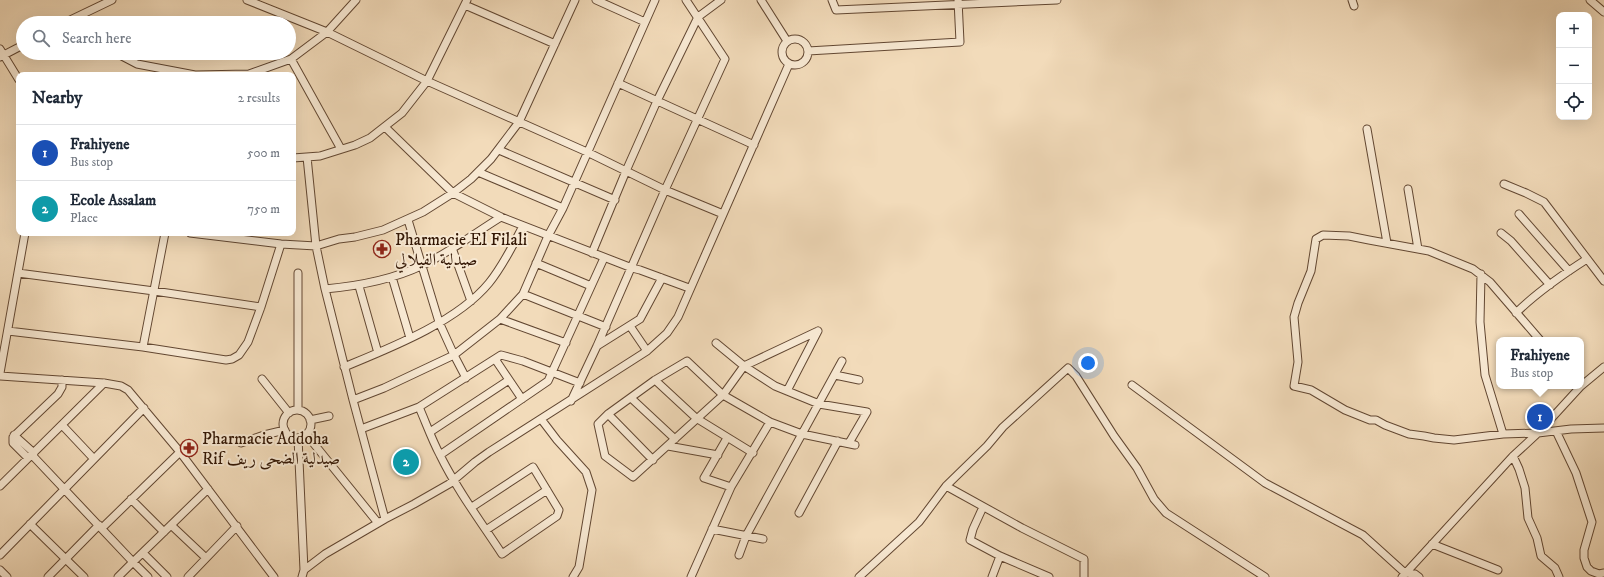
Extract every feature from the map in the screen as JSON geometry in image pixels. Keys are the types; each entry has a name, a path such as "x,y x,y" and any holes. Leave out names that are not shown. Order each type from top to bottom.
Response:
{"street":[{"path":"79,16 112,0"},
{"path":"247,0 287,16"},
{"path":"296,56 327,32 356,0"},
{"path":"215,236 281,244 316,246 339,239 355,237 383,230 408,220 453,193 491,160 519,122 575,0"},
{"path":"596,0 645,22"},
{"path":"353,400 384,388 454,355 500,319 523,294 548,236 563,208 655,0"},
{"path":"571,401 606,327 665,190 725,59 686,0"},
{"path":"592,253 657,101 698,17 721,0"},
{"path":"760,0 787,41"},
{"path":"832,0 836,10 958,2 1057,0"},
{"path":"1590,0 1604,12"},
{"path":"296,158 320,156 355,145 370,138 402,113 427,81 466,2 555,44"},
{"path":"808,51 960,42 958,2"},
{"path":"296,20 327,32 427,81 587,152 665,190 723,214"},
{"path":"794,38 805,43 808,51 806,60 802,63 794,65 789,64 783,58 782,53 784,44 794,38"},
{"path":"0,49 2,56 16,76"},
{"path":"2,56 16,49"},
{"path":"129,60 137,64 179,72"},
{"path":"255,72 289,60"},
{"path":"293,60 341,149"},
{"path":"303,574 325,554 454,480 475,462 647,351 667,333 678,317 689,288 789,64"},
{"path":"618,83 754,145"},
{"path":"385,127 453,193 501,217 523,226 604,258 689,288"},
{"path":"1367,129 1387,243"},
{"path":"499,150 615,200"},
{"path":"307,157 316,246 325,289 344,367 385,519"},
{"path":"478,172 563,208"},
{"path":"1504,184 1544,202 1604,281"},
{"path":"1408,189 1418,249"},
{"path":"1519,214 1569,270"},
{"path":"325,289 359,286 392,277 422,266 501,217"},
{"path":"408,220 440,322 466,378"},
{"path":"344,367 410,338 440,322 471,301 488,284 506,260 523,226"},
{"path":"1501,233 1511,241 1550,285"},
{"path":"1537,337 1490,282 1473,269 1429,251 1349,236 1323,235 1316,239 1311,270 1294,317 1298,362 1294,386 1312,390 1345,410 1370,420 1376,420 1409,434 1454,440 1503,434 1604,428"},
{"path":"24,236 0,375 104,383 121,386 128,390 180,452 274,577"},
{"path":"143,347 163,236"},
{"path":"8,331 143,347 226,360 232,359 239,355 244,349 261,307 281,244"},
{"path":"452,248 471,301"},
{"path":"440,455 548,381 604,258"},
{"path":"1516,313 1526,303 1569,270 1587,259"},
{"path":"536,263 591,286"},
{"path":"18,273 261,307"},
{"path":"298,273 298,410"},
{"path":"1481,274 1480,322 1485,375 1503,434"},
{"path":"392,277 410,338"},
{"path":"597,346 640,319 662,278"},
{"path":"359,286 378,353"},
{"path":"523,294 606,327"},
{"path":"500,319 566,343"},
{"path":"630,326 647,351"},
{"path":"716,343 744,366 776,386 787,391 819,404 867,412 852,444 802,434 770,422 723,395 687,361 655,380 608,414 598,424 605,456 633,477 723,395 744,366 818,331 787,391"},
{"path":"361,429 419,407 501,355 523,361 580,383"},
{"path":"495,359 522,398"},
{"path":"739,555 746,536 842,362"},
{"path":"1584,384 1604,367"},
{"path":"861,576 919,522 946,486 987,446 1003,427 1068,368 1076,376 1114,436 1137,468 1159,506 1265,577"},
{"path":"835,375 859,380"},
{"path":"262,379 289,412"},
{"path":"62,380 62,387 58,394 14,435 148,577"},
{"path":"430,432 509,380"},
{"path":"655,380 697,419 753,452"},
{"path":"0,486 104,383"},
{"path":"1132,384 1266,483 1363,535 1403,575 1415,574 1419,577"},
{"path":"1403,575 1513,456 1538,433 1578,389"},
{"path":"631,398 675,439"},
{"path":"419,407 440,455 454,480 502,554 557,516 559,510 533,466 472,507"},
{"path":"0,555 144,408"},
{"path":"298,410 306,413 310,420 311,428 306,434 298,438 288,434 285,430 284,421 289,412 298,410"},
{"path":"608,414 653,460"},
{"path":"310,420 329,416"},
{"path":"541,419 557,440 586,472 592,490 579,567 573,577"},
{"path":"691,577 731,487 770,422"},
{"path":"62,425 94,459"},
{"path":"241,443 285,430"},
{"path":"1556,431 1576,473 1592,522 1584,550 1584,558 1587,567 1591,571 1599,574 1604,573"},
{"path":"306,434 378,523"},
{"path":"298,438 303,574"},
{"path":"727,438 704,478 731,487"},
{"path":"799,514 838,441"},
{"path":"668,446 718,455"},
{"path":"48,577 66,558 180,452"},
{"path":"1513,456 1525,488 1528,518 1537,538 1541,556 1555,568 1559,577"},
{"path":"946,486 1022,528 1084,559 1084,577"},
{"path":"118,577 208,488"},
{"path":"486,530 547,490"},
{"path":"131,499 164,532"},
{"path":"983,506 970,540 1000,556 1049,577"},
{"path":"30,524 84,577"},
{"path":"171,525 206,558"},
{"path":"188,577 237,526"},
{"path":"712,529 763,539"},
{"path":"1432,544 1498,570"},
{"path":"143,553 163,576"},
{"path":"992,577 1000,556"},
{"path":"0,570 7,577"}],"place":[{"name":"Pharmacie El Filali صيدلية الفيلالي","path":"382,249"},
{"name":"Frahiyene","path":"1540,417"},
{"name":"Pharmacie Addoha Rif صيدلية الضحى ريف","path":"189,448"},
{"name":"Ecole Assalam","path":"406,462"}]}
